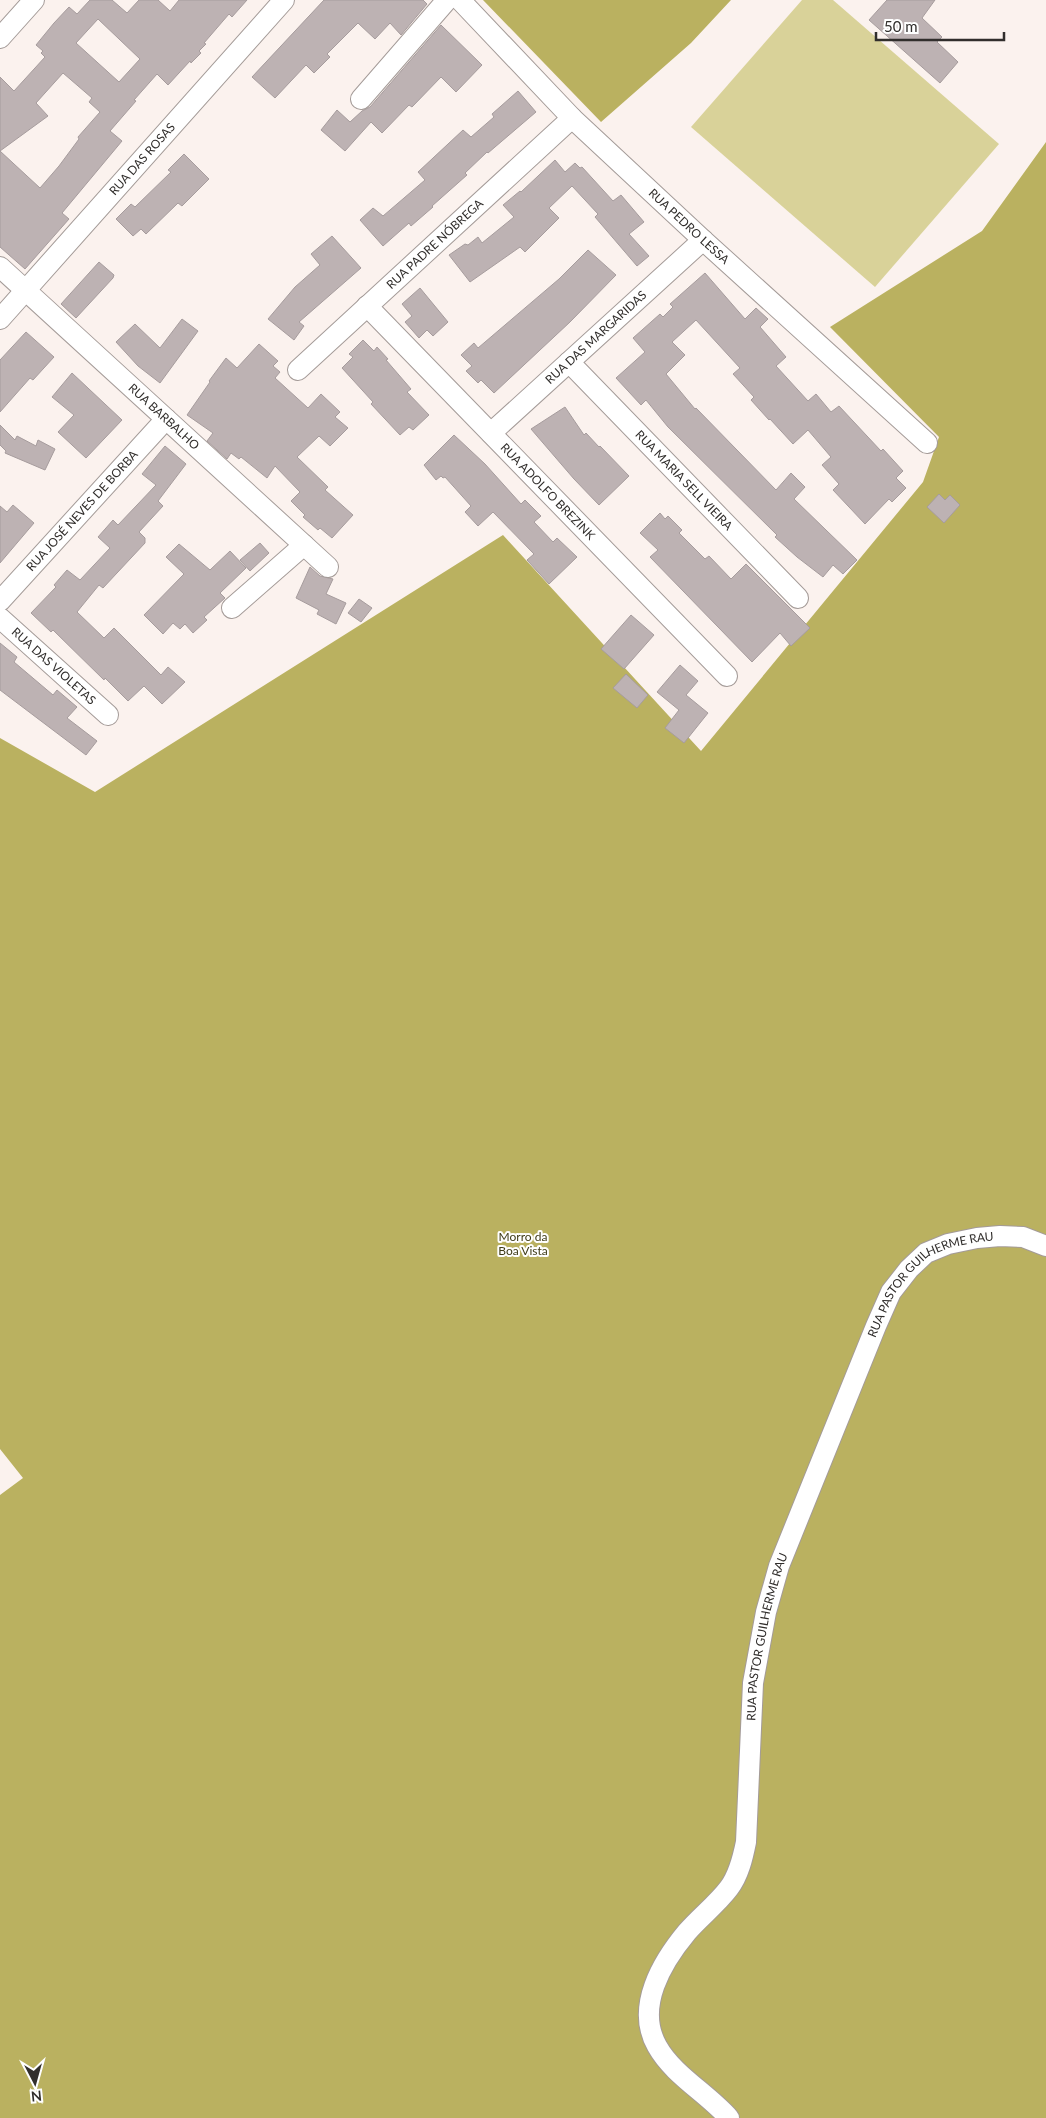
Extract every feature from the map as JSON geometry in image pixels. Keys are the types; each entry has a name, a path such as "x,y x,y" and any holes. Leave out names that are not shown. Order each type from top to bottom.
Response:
{"street":[{"path":"0,38 34,0"},
{"name":"RUA DAS ROSAS","path":"0,319 284,0"},
{"path":"361,99 447,0"},
{"name":"RUA PEDRO LESSA","path":"460,0 572,118 926,443"},
{"name":"RUA PADRE NÓBREGA","path":"298,370 572,118"},
{"name":"RUA DAS MARGARIDAS","path":"491,433 703,240"},
{"name":"RUA BARBALHO","path":"0,267 328,567"},
{"name":"RUA ADOLFO BREZINK","path":"367,306 727,676"},
{"name":"RUA MARIA SELL VIEIRA","path":"569,362 798,598"},
{"name":"RUA JOSÉ NEVES DE BORBA","path":"0,601 166,418"},
{"path":"232,608 304,545"},
{"name":"RUA DAS VIOLETAS","path":"0,618 108,715"},
{"name":"RUA PASTOR GUILHERME RAU","path":"729,2118 669,2062 656,2046 649,2025 649,2001 657,1980 672,1952 687,1932 730,1887 742,1862 746,1842 753,1683 766,1612 780,1566 876,1326 891,1292 909,1269 926,1254 948,1244 977,1238 1023,1237 1046,1246"}],"shaded area":[{"path":"802,0 833,0 999,144 875,287 691,127"}],"green space":[{"path":"483,0 731,0 691,43 601,122"},
{"name":"Morro da Boa Vista","path":"1046,142 1046,2118 0,2118 0,1495 23,1478 0,1449 0,738 95,792 503,535 701,751 923,482 939,437 830,327 982,231"}],"building":[{"path":"90,0 112,0 127,13 139,0 158,0 170,11 179,0 247,0 232,17 229,14 204,43 206,44 199,51 201,53 191,63 190,61 168,85 157,74 134,100 136,101 110,131 122,141 62,213 69,219 25,269 0,247 0,151 0,77 14,91 45,57 41,53 43,51 36,45 54,23 69,7 77,14","holes":["98,19 140,59 119,82 76,43","63,73 92,98 89,102 100,112 78,137 79,139 59,166 40,188 0,151 48,116 36,103"]},
{"path":"324,0 423,0 427,4 401,35 390,23 375,39 358,23 327,54 330,57 314,73 306,65 275,98 252,77"},
{"path":"887,0 935,0 922,18 942,37 937,42 958,62 940,83 869,20"},
{"path":"441,25 482,65 456,92 441,77 412,107 409,105 382,133 371,122 345,151 321,130 337,110 350,122 362,111 370,107"},
{"path":"518,91 536,112 487,152 465,173 467,175 433,207 411,226 409,223 383,246 360,220 373,208 383,216 425,180 418,172 463,130 471,137 494,117 492,114"},
{"path":"184,154 209,179 182,206 178,203 146,234 141,229 133,236 116,219 131,204 135,207 171,172 168,170"},
{"path":"555,160 565,172 575,163 580,168 582,167 613,201 621,195 644,222 629,234 649,256 637,266 595,217 598,214 572,186 549,208 559,218 525,252 520,247 470,282 449,255 465,244 468,245 478,237 482,243 514,217 503,205 521,192"},
{"path":"332,236 361,268 299,322 304,326 294,340 268,319 295,287 320,265 311,254"},
{"path":"588,250 616,275 570,322 494,393 481,380 478,383 466,371 472,366 461,355 474,343 478,348 559,279"},
{"path":"99,262 114,275 113,278 76,318 61,304"},
{"path":"705,273 745,319 756,308 768,319 760,327 786,357 776,366 808,401 816,394 831,412 839,406 881,451 883,449 903,471 896,478 906,488 892,502 889,499 865,524 833,490 839,484 822,465 831,457 808,430 793,444 769,420 751,400 754,397 733,374 740,368 696,320 672,342 685,355 666,374 695,409 776,490 791,473 805,487 794,499 857,560 843,574 833,565 823,577 797,557 775,537 777,535 668,427 646,400 641,405 616,378 645,352 633,338 660,314 663,317 673,307 670,304"},
{"path":"420,288 448,322 433,336 427,330 419,338 405,322 412,316 402,304"},
{"path":"182,319 198,331 160,383 138,366 116,342 135,324 160,348"},
{"path":"26,332 54,357 33,380 30,378 0,412 0,360"},
{"path":"363,340 374,351 377,347 388,359 386,360 411,389 407,392 429,415 413,430 409,427 400,435 371,404 373,402 342,368 353,357 349,354"},
{"path":"259,344 278,361 273,366 280,372 275,378 308,408 321,394 340,412 335,417 348,428 330,446 319,436 297,457 328,487 325,490 353,515 332,538 320,528 318,530 303,517 305,515 291,501 300,492 275,466 267,478 241,457 239,459 231,453 227,459 207,441 213,433 187,415 226,358 237,368"},
{"path":"72,373 122,420 86,458 58,432 74,415 52,397"},
{"path":"565,407 584,435 586,433 629,476 599,505 531,429"},
{"path":"0,425 15,440 17,436 36,446 38,440 55,449 45,470 5,453 6,451 0,445"},
{"path":"454,435 485,464 521,504 525,500 541,516 534,522 553,542 557,538 577,557 549,584 527,560 534,554 493,512 478,526 465,512 471,506 445,477 441,476 436,480 424,465"},
{"path":"165,446 186,464 158,501 163,506 139,532 145,538 145,543 103,588 99,585 77,612 104,638 114,628 161,675 168,667 185,682 162,704 144,686 128,701 53,630 51,632 31,613 56,587 54,585 67,570 80,580 110,548 98,537 113,520 118,525 156,485 142,474"},
{"path":"939,494 945,500 950,495 960,505 944,523 927,507"},
{"path":"13,505 34,523 0,563 0,506 7,512"},
{"path":"660,513 665,519 668,516 682,530 679,533 705,559 709,556 731,579 746,564 810,628 791,646 780,633 752,662 650,557 658,550 640,533"},
{"path":"260,543 269,553 250,571 240,560"},
{"path":"179,544 210,570 230,551 246,568 220,593 225,598 204,617 207,620 193,633 185,624 180,629 173,623 163,634 144,615 184,574 166,557"},
{"path":"310,567 320,576 333,579 326,594 346,603 336,624 317,614 319,610 296,598"},
{"path":"359,599 372,608 361,622 348,613"},
{"path":"631,615 654,635 624,669 601,649"},
{"path":"0,643 17,657 14,662 53,695 57,690 77,707 67,718 97,741 86,755 0,690"},
{"path":"680,665 698,681 686,695 708,713 684,743 665,728 679,710 657,692"},
{"path":"626,674 648,695 637,708 613,688"}]}
